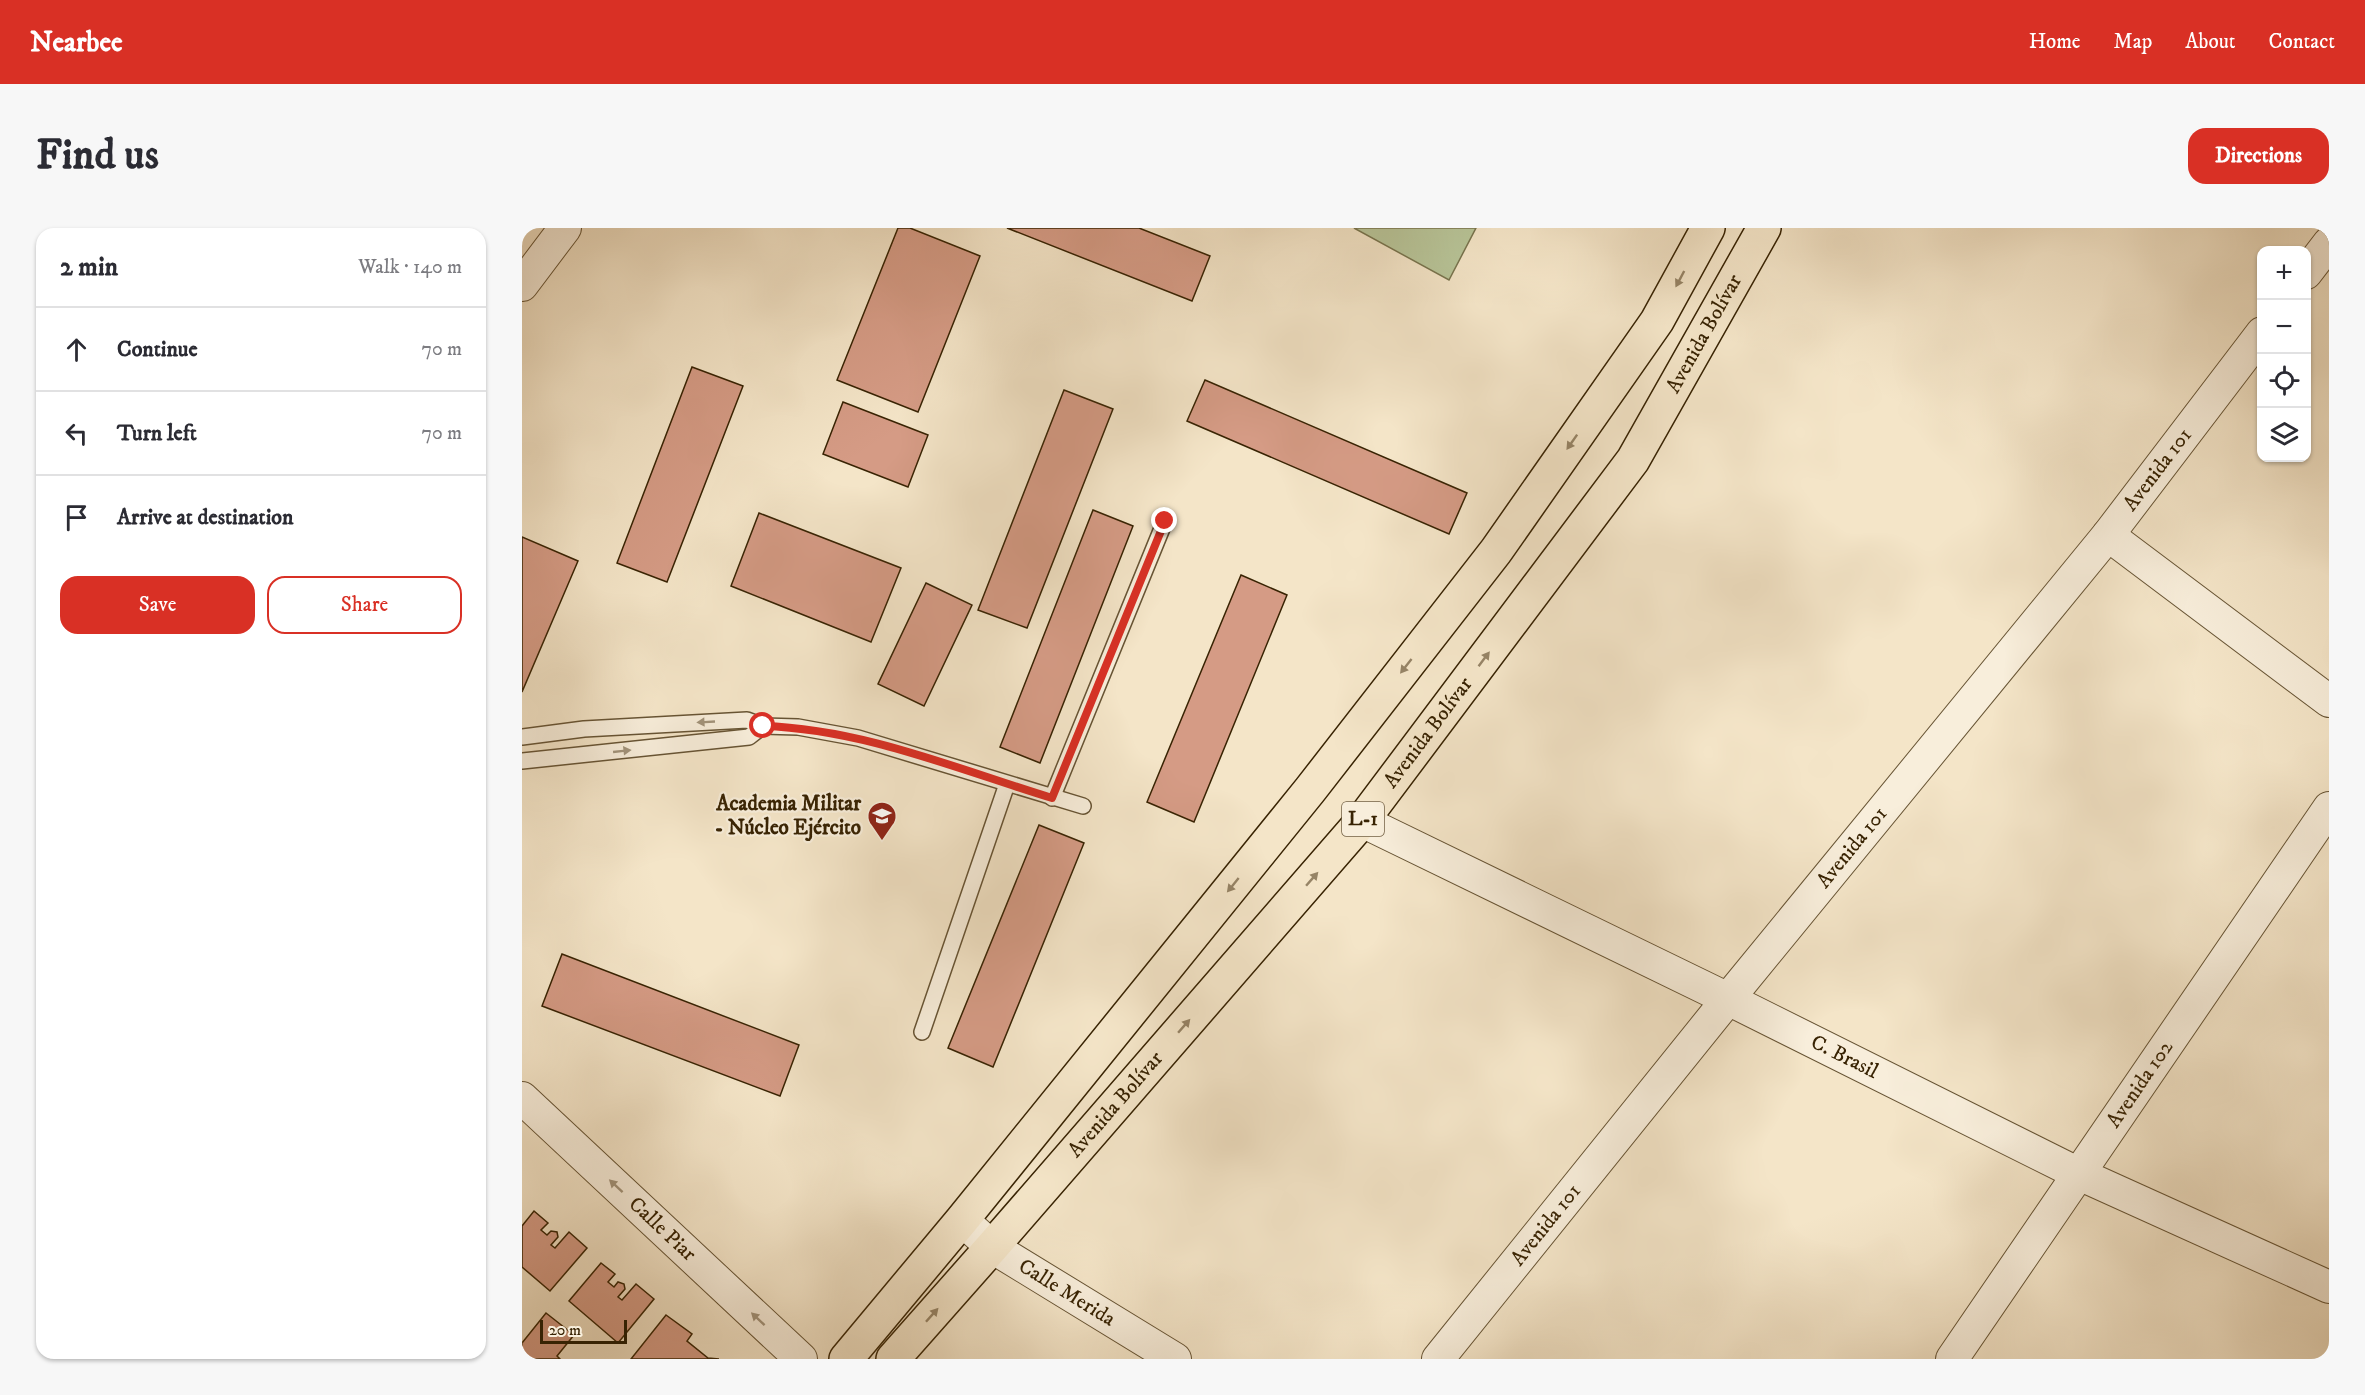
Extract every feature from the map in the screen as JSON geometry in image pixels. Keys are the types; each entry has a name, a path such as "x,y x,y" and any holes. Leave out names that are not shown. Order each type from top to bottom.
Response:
{"main road":[{"path":"846,1359 962,1220 1310,790 1496,551 1657,321 1708,228"},
{"name":"Avenida Bolívar","path":"892,1359 993,1247 1362,821 1634,460 1764,228"}],"street":[{"path":"522,285 565,228"},
{"path":"2311,268 2329,243"},
{"name":"Avenida 101","path":"1438,1359 1728,999 2108,535 2257,340"},
{"path":"2108,535 2329,701"},
{"name":"Avenida 102","path":"1952,1359 2329,808"},
{"name":"C. Brasil","path":"1362,821 1728,999 2079,1174 2329,1287"},
{"name":"Calle Piar","path":"522,1098 801,1359"},
{"name":"Calle Merida","path":"962,1220 993,1247 1175,1359"}],"lane":[{"path":"1052,798 1165,521"},
{"path":"522,736 584,729 747,720 763,726 798,727 858,738 1083,806"},
{"path":"522,761 749,737 763,726"},
{"path":"584,729 585,755"},
{"path":"922,1032 1007,784"}],"green space":[{"path":"1354,228 1476,228 1449,280"}],"building":[{"path":"898,228 910,228 980,256 918,412 837,380"},
{"path":"1007,228 1139,228 1210,256 1192,301"},
{"path":"692,367 743,386 667,582 617,563"},
{"path":"1205,380 1467,493 1449,534 1187,421"},
{"path":"1064,390 1113,409 1027,628 978,610"},
{"path":"843,402 928,435 908,487 823,454"},
{"path":"1093,510 1133,526 1040,763 1000,747"},
{"path":"759,513 901,568 871,642 731,586"},
{"path":"522,537 578,561 522,692"},
{"path":"1241,575 1287,595 1194,822 1147,802"},
{"path":"926,583 972,605 924,706 878,684"},
{"path":"1039,825 1084,843 993,1067 948,1048"},
{"path":"562,954 799,1045 780,1096 542,1006"},
{"path":"534,1211 548,1223 541,1230 547,1235 551,1231 557,1232 558,1237 551,1245 555,1248 569,1232 587,1248 550,1291 522,1267 522,1226"},
{"path":"601,1263 615,1274 608,1282 614,1287 618,1282 624,1284 625,1289 618,1297 622,1300 636,1284 654,1299 618,1343 569,1301"},
{"path":"546,1313 574,1335 557,1356 560,1359 522,1359 522,1343"},
{"path":"666,1315 692,1334 687,1341 708,1358 719,1359 631,1359"}],"place":[{"name":"Academia Militar - Núcleo Ejército","path":"882,842"}],"route":[{"path":"763,726 798,727 858,738 940,761 1052,798 1165,521"}]}
